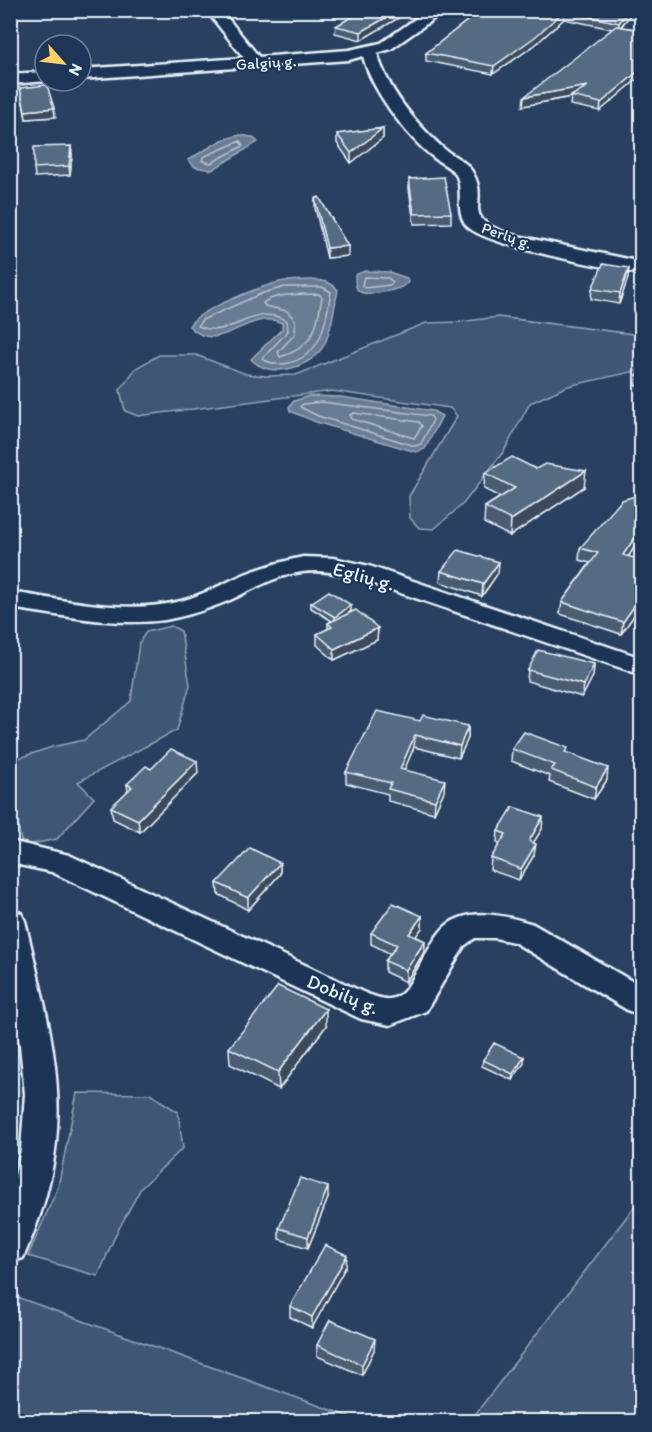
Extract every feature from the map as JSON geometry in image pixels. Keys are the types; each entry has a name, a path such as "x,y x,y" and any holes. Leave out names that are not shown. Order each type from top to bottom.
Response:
{"street":[{"path":"213,10 256,63"},
{"name":"Galgių g.","path":"93,73 256,63 369,51 397,40 439,10"},
{"name":"Perlų g.","path":"369,51 374,72 411,124 439,154 463,169 466,176 470,217 475,225 498,236 520,242 642,268"},
{"path":"10,79 33,78"},
{"name":"Eglių g.","path":"10,600 97,612 153,614 206,601 276,572 320,564 388,581 642,667"},
{"name":"Dobilų g.","path":"10,852 59,863 361,1006 390,1012 415,1002 453,938 469,927 495,926 522,932 640,1002"},
{"path":"10,921 39,1059 42,1115 35,1173 10,1246"}],"shaded area":[{"path":"498,317 641,335 641,370 568,386 530,403 504,451 463,504 434,529 419,528 410,518 409,496 457,416 450,408 332,391 138,416 125,411 120,390 136,368 159,355 196,355 246,374 296,375 426,323"},
{"path":"171,626 181,631 190,685 177,730 78,782 94,798 57,839 22,846 11,786 10,761 52,747 84,740 131,701 139,643 146,632"},
{"path":"77,1093 150,1094 178,1112 183,1148 141,1188 115,1236 98,1276 28,1256 58,1187"},
{"path":"641,1198 641,1421 470,1421"},
{"path":"11,1295 353,1418 364,1421 11,1421"}],"water":[{"path":"240,135 252,137 258,142 212,170 195,167 188,160 222,140"},
{"path":"365,271 389,272 407,278 408,283 382,292 361,292 356,288 355,275"},
{"path":"285,281 328,282 338,290 331,325 324,345 310,360 300,365 279,370 268,369 251,359 282,329 282,323 269,320 257,321 223,335 212,337 200,334 189,326 218,306 248,292"},
{"path":"309,396 341,397 433,411 442,416 425,449 416,452 316,422 290,411 289,407 294,401"}],"building":[{"path":"364,10 399,10 361,32 336,26"},
{"path":"481,10 629,10 619,23 564,11 535,37 494,66 426,53"},
{"path":"616,26 642,30 642,68 601,103 571,96 588,86 524,97"},
{"path":"33,87 33,93 49,93 54,108 25,111 20,88"},
{"path":"383,128 351,153 337,134"},
{"path":"71,146 69,166 34,168 34,147"},
{"path":"444,177 451,213 414,214 409,179"},
{"path":"319,197 348,246 327,248 315,199"},
{"path":"603,264 629,268 620,293 592,289"},
{"path":"642,368 642,376 636,375"},
{"path":"512,457 536,469 545,464 586,471 511,520 485,507 515,488 485,473"},
{"path":"642,494 642,527 623,555 642,560 642,595 623,622 562,602 598,553 580,548 622,500"},
{"path":"458,550 499,562 483,584 441,571"},
{"path":"329,591 351,605 335,617 311,603"},
{"path":"356,610 378,628 334,649 317,634 332,627 328,623"},
{"path":"538,650 594,664 584,685 528,670"},
{"path":"377,711 420,721 423,715 468,726 460,746 415,735 400,769 445,780 435,801 388,789 391,783 346,772"},
{"path":"524,732 568,748 565,752 608,768 596,787 551,770 555,765 512,749"},
{"path":"171,749 197,761 138,820 111,807 132,787 127,784 146,766 151,769"},
{"path":"513,807 543,817 529,841 536,844 521,869 491,858 506,834 498,831"},
{"path":"250,848 280,863 248,898 217,883"},
{"path":"393,903 422,916 409,934 425,941 406,970 385,961 397,945 371,933"},
{"path":"278,986 326,1009 278,1072 229,1048"},
{"path":"494,1043 524,1057 513,1074 483,1060"},
{"path":"300,1178 328,1187 308,1237 279,1228"},
{"path":"325,1245 347,1255 312,1317 290,1306"},
{"path":"330,1320 375,1339 362,1365 317,1345"}]}
